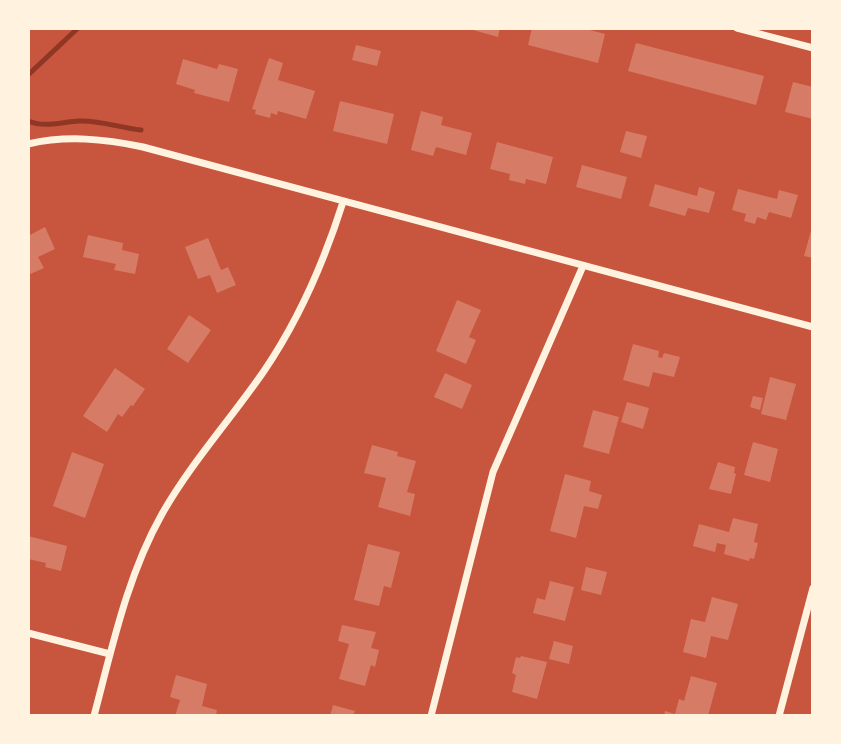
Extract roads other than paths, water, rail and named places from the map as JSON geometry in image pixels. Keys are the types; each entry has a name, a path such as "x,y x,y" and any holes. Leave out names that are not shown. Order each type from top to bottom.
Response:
{"street":[{"path":"737,28 813,48"},
{"path":"28,144 69,138 102,139 126,144 813,327"},
{"path":"94,716 134,575 154,528 180,483 278,350 320,270 343,202"},
{"path":"431,716 493,472 583,266"},
{"path":"779,716 813,588"},
{"path":"28,633 110,654"}],"waterway":[{"path":"28,75 78,28"},
{"path":"28,121 46,124 87,121 141,130"}]}
